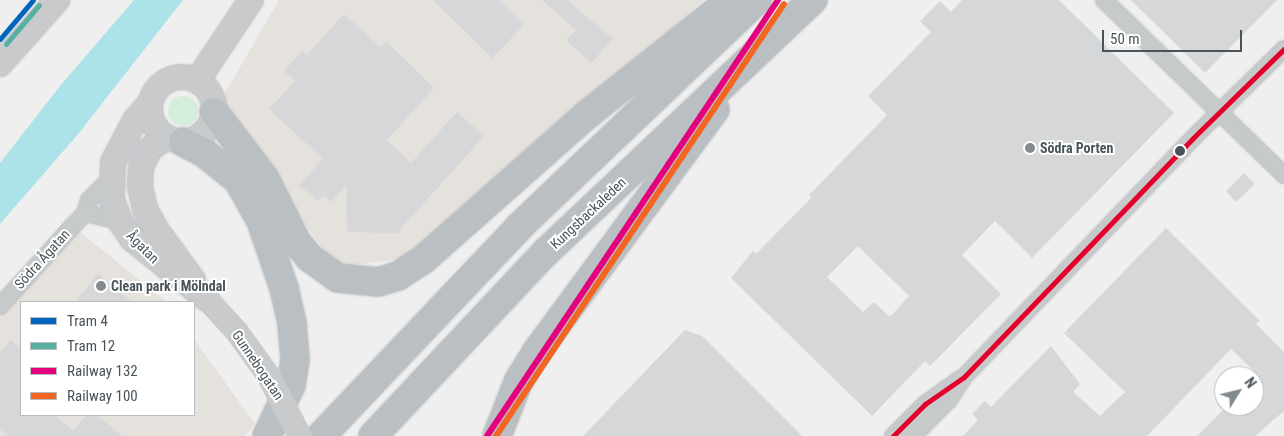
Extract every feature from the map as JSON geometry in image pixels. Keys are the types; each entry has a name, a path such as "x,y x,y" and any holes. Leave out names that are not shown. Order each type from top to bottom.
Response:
{"highway":[{"path":"214,112 265,179 296,241 310,258 338,278 378,282 398,276 424,259 588,114 731,0"},
{"path":"321,436 519,227 757,0"},
{"name":"Kungsbackaleden","path":"373,436 546,253 813,0"},
{"path":"497,436 519,380 537,351 685,153 748,62"},
{"path":"174,139 202,152 238,180 261,221 284,288 292,324 295,360 290,384 267,436"}],"main road":[{"path":"0,64 57,0"},
{"path":"150,103 153,123 174,139 204,133 214,112 210,94 197,81 251,0"},
{"name":"Ågatan","path":"180,273 132,239 120,221 112,200 110,179 121,142 150,103 159,87 170,80 183,77 197,81"},
{"name":"Gunnebogatan","path":"174,139 150,150 141,167 140,187 145,209 180,273 237,332 268,375 300,436"}],"street":[{"path":"1104,0 1284,175"},
{"path":"913,436 948,400 964,377 1220,112 1284,49"},
{"name":"Södra Ågatan","path":"0,306 85,213 89,200 110,179"},
{"path":"85,213 120,221"},
{"path":"893,436 925,404 964,377"}],"shaded area":[{"path":"279,0 704,0 409,258 337,267 293,209 222,98"},
{"path":"65,220 166,301 20,301 20,416 195,416 195,340 255,424 245,436 0,436 0,296"}],"green space":[{"path":"183,96 189,97 197,105 197,117 189,125 183,126 177,125 169,117 168,111 169,105 177,97"}],"water":[{"path":"134,0 183,0 79,133 0,224 0,163 60,86"}],"building":[{"path":"433,0 499,0 524,25 492,58"},
{"path":"542,0 567,0 613,39 591,63 566,40 576,30"},
{"path":"962,0 1059,0 1174,113 1032,258 995,221 962,255 1001,294 930,366 925,361 872,416 731,278 753,251 756,254 811,198 809,195 887,115 868,96 931,32 920,21 940,1 951,12","holes":["858,246 909,296 890,317 874,302 863,312 827,277"]},
{"path":"1131,0 1277,0 1205,73"},
{"path":"344,14 380,47 386,41 434,88 387,140 411,163 457,112 484,136 397,233 347,232 346,185 331,202 324,195 318,201 299,185 323,159 269,109 295,81 284,71 302,51 307,55"},
{"path":"1244,173 1255,184 1236,202 1226,191"},
{"path":"1166,228 1260,321 1256,324 1284,352 1284,411 1255,436 1197,436 1217,416 1264,416 1264,366 1249,366 1231,349 1147,436 963,436 978,420 972,414 985,401 991,407 1051,346 1080,384 1073,392 1100,416 1125,392 1064,333"},
{"name":"Clean park i Mölndal","path":"98,274 131,301 76,301"},
{"path":"685,330 702,336 802,436 583,436"},
{"path":"11,340 20,348 20,416 56,416 73,431 86,416 98,416 122,436 8,436 0,429 0,353"}],"tram line":[{"name":"4","path":"0,39 33,0"},
{"name":"12","path":"6,44 39,5"}],"rail line":[{"name":"132","path":"487,436 778,0"},
{"name":"100","path":"496,436 784,4"}],"transit line":[{"path":"893,436 925,404 964,377 1193,138 1284,49"}],"place":[{"name":"Södra Porten","path":"1030,148"},
{"name":"Clean park i Mölndal","path":"101,286"}]}
